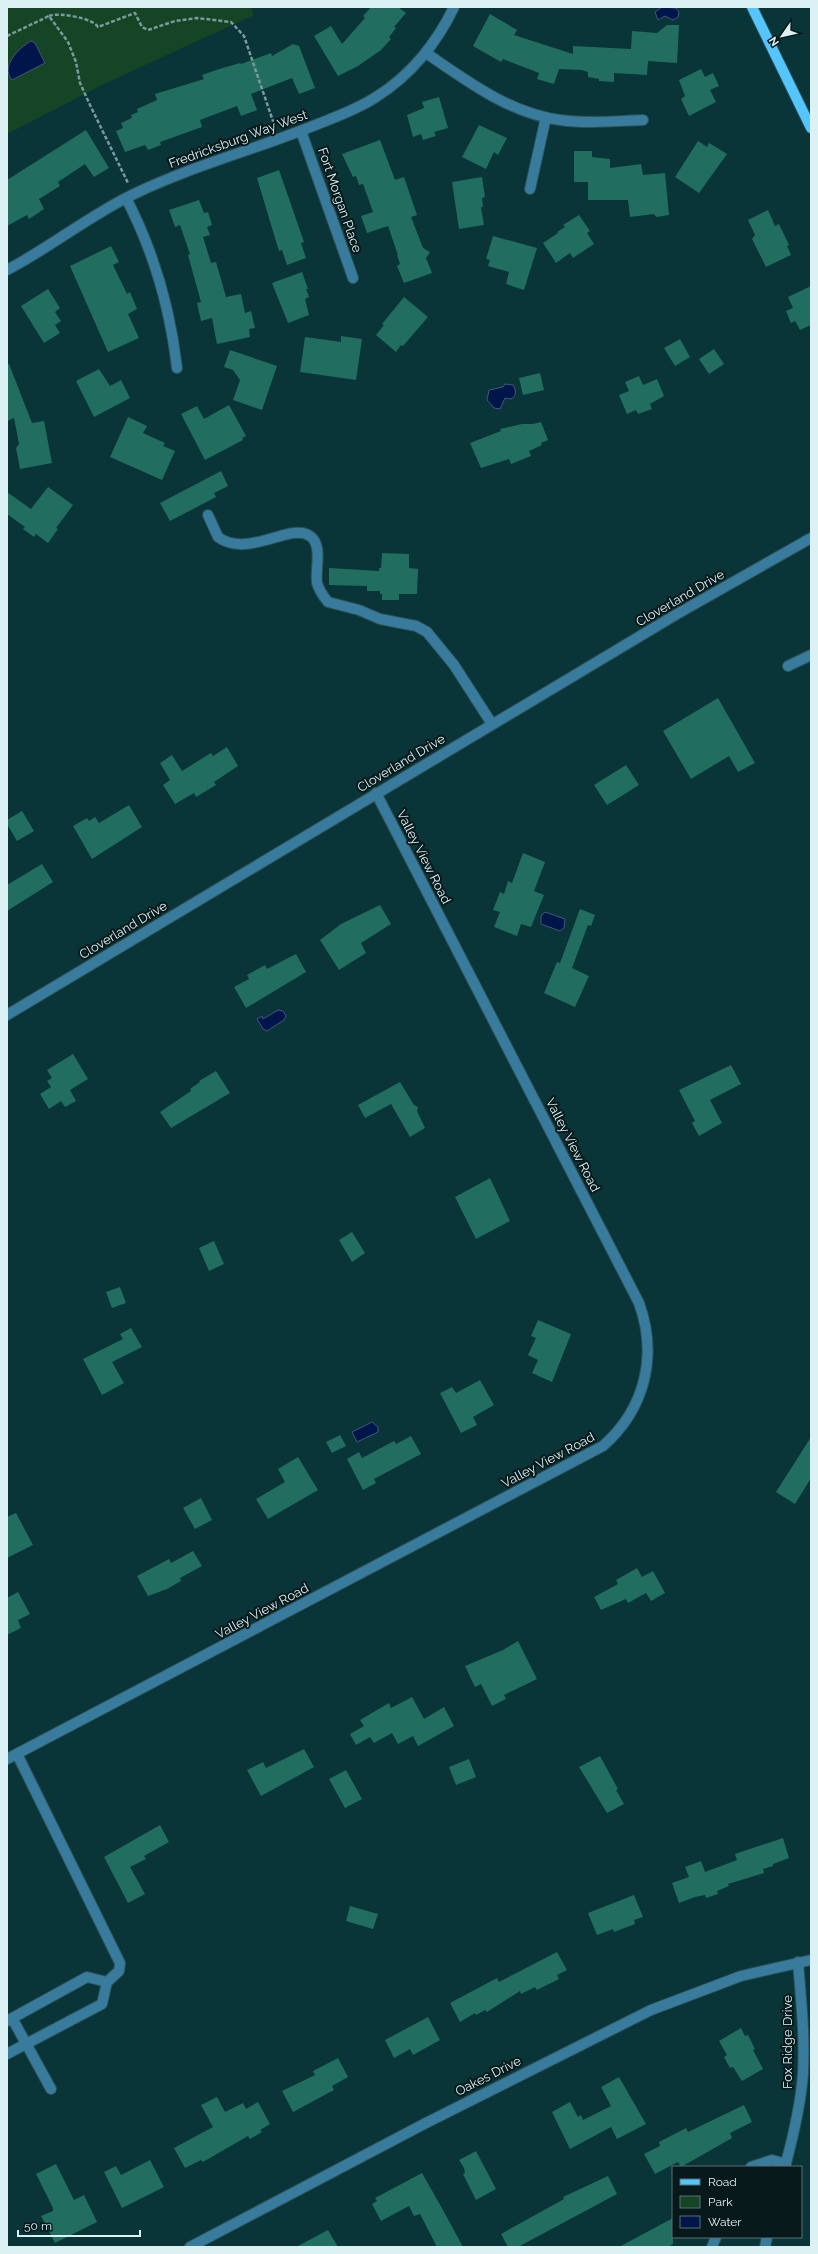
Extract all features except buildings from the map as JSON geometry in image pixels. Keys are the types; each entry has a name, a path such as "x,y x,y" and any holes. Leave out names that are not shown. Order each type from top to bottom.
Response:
{"main road":[{"path":"752,7 811,128"}],"street":[{"name":"Fredricksburg Way West","path":"7,270 129,196 183,172 301,131 358,107 376,97 399,79 426,53 440,33 454,7"},
{"path":"426,53 486,94 520,109 546,117 576,122 642,120"},
{"path":"530,189 546,117"},
{"name":"Fort Morgan Place","path":"301,131 353,278"},
{"path":"129,196 148,243 161,284 171,323 177,368"},
{"path":"208,515 218,537 231,544 249,544 302,533 311,536 317,545 318,584 328,602 359,610 380,619 412,624 427,632 454,665 492,724"},
{"name":"Cloverland Drive","path":"7,1015 677,614 809,540"},
{"path":"788,666 811,655"},
{"name":"Valley View Road","path":"7,1759 603,1446 622,1427 640,1394 647,1368 649,1346 640,1303 376,793"},
{"path":"7,2054 102,2004 107,1982 119,1971 120,1963 17,1754"},
{"name":"Oakes Drive","path":"190,2247 424,2124 651,2010 741,1976 811,1960"},
{"name":"Fox Ridge Drive","path":"785,2165 798,2110 803,2074 803,2033 798,1962"},
{"path":"51,2089 26,2044 9,2020 87,1977 107,1982"},
{"path":"755,2166 772,2160 785,2165"}],"path":[{"path":"7,36 55,14 91,20 98,27 135,13 144,28 150,30 163,24 197,18 231,22 244,36 279,138"},
{"path":"49,16 68,42 76,62 80,83 129,196"}],"green space":[{"path":"7,7 250,7 254,15 104,84 7,134"}],"water":[{"path":"662,7 676,8 679,12 678,17 673,20 665,16 658,20 655,12"},
{"path":"31,41 35,43 45,63 12,80 8,69 12,58 21,48"},
{"path":"505,384 513,385 515,395 511,399 505,398 500,409 494,408 487,400 489,390 503,387"},
{"path":"545,912 565,919 564,928 560,931 541,924 541,916"},
{"path":"278,1010 283,1011 286,1016 284,1020 267,1031 263,1029 257,1019 262,1016 263,1019"},
{"path":"372,1422 378,1427 378,1432 357,1442 352,1432"}]}
